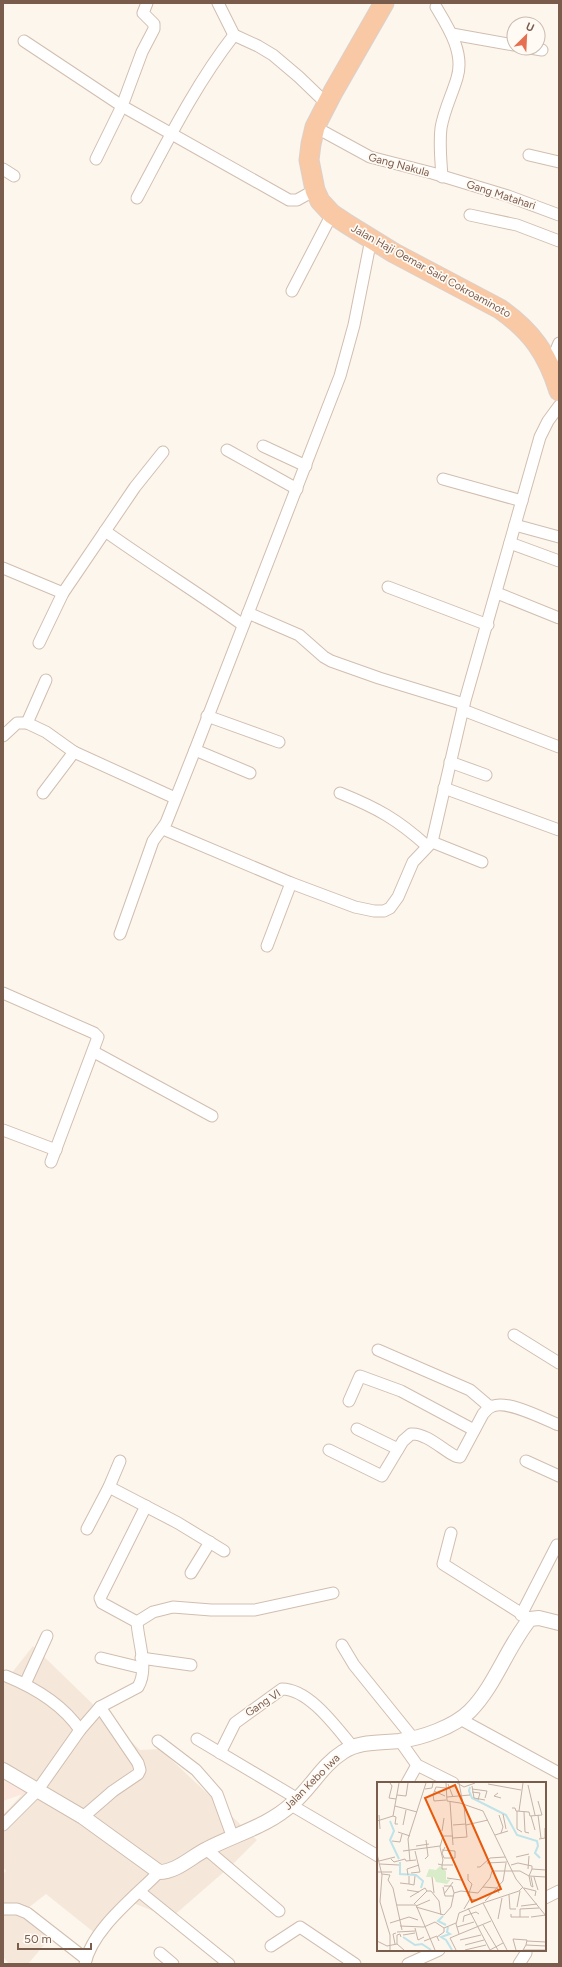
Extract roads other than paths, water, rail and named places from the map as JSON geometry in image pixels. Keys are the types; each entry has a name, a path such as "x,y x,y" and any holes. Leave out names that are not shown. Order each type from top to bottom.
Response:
{"highway":[{"name":"Jalan Haji Oemar Said Cokroaminoto","path":"384,3 326,103 315,127 309,160 320,201 332,214 371,239 500,309 528,330 537,341 550,365 559,391"}],"street":[{"path":"96,159 122,106 142,52 154,29 154,24 143,13 147,3"},
{"path":"218,3 234,35 273,55 326,103"},
{"path":"434,4 452,34 459,61 458,76 444,114 441,129 442,177"},
{"path":"452,34 506,44"},
{"path":"137,198 171,134 213,63 234,35"},
{"path":"24,41 122,106 289,200 297,200 316,190"},
{"name":"Gang Nakula","path":"315,127 370,157 442,177"},
{"path":"529,155 559,162"},
{"path":"3,169 14,176"},
{"name":"Gang Matahari","path":"442,177 514,198 559,215"},
{"path":"292,291 332,214"},
{"path":"470,216 517,225 559,241"},
{"path":"120,934 153,841 163,829 195,750 306,466 348,352 371,239"},
{"path":"550,365 559,343"},
{"path":"163,829 291,883 355,907 384,911 390,908 413,862 430,844 464,707 540,437 548,421 559,406"},
{"path":"263,446 306,466"},
{"path":"227,450 297,488"},
{"path":"39,643 63,593 134,487 163,452"},
{"path":"443,479 522,501"},
{"path":"515,525 559,537"},
{"path":"105,531 158,569 203,597 243,625"},
{"path":"510,543 559,561"},
{"path":"3,568 63,593"},
{"path":"388,587 488,625"},
{"path":"497,593 559,618"},
{"path":"248,613 298,635 331,661 464,707 559,747"},
{"path":"27,723 46,680"},
{"path":"208,716 279,742"},
{"path":"3,736 17,724 27,723 46,732 74,752 175,798"},
{"path":"195,750 250,773"},
{"path":"43,793 74,752"},
{"path":"450,762 486,775"},
{"path":"444,788 559,830"},
{"path":"340,793 370,805 430,844 482,862"},
{"path":"267,946 291,883"},
{"path":"3,993 97,1035 99,1040 51,1162"},
{"path":"94,1052 212,1116"},
{"path":"3,1130 56,1150"},
{"path":"514,1335 559,1363"},
{"path":"378,1350 470,1390 490,1407"},
{"path":"349,1401 360,1376 402,1391 474,1430"},
{"path":"329,1450 382,1476 408,1435 416,1434 445,1448 455,1457 460,1457 483,1414 490,1407 504,1405 559,1425"},
{"path":"357,1429 398,1449"},
{"path":"87,1529 109,1487 120,1461"},
{"path":"526,1461 559,1476"},
{"path":"109,1487 146,1506 224,1551"},
{"path":"137,1622 102,1603 100,1598 146,1506"},
{"path":"451,1533 443,1564 525,1617 539,1618 559,1623"},
{"path":"191,1573 210,1542"},
{"path":"352,1746 407,1739 428,1734 460,1719 476,1703 519,1633 557,1544"},
{"path":"137,1622 153,1612 173,1607 211,1610 255,1610 333,1593"},
{"path":"3,1825 37,1791 80,1730 100,1707 138,1687 142,1680 142,1663 137,1622"},
{"path":"26,1684 47,1636"},
{"path":"342,1645 357,1669 407,1739 417,1765 451,1782"},
{"path":"101,1658 142,1663 191,1665"},
{"path":"6,1676 26,1684 69,1717 80,1730"},
{"name":"Gang VI","path":"220,1753 236,1723 282,1689 288,1689 309,1700 331,1721 352,1746"},
{"path":"83,1818 113,1791 138,1774 140,1770 138,1763 100,1707"},
{"path":"460,1719 559,1773"},
{"path":"196,1739 220,1753 377,1855"},
{"path":"158,1741 196,1770 217,1794 233,1838"},
{"name":"Jalan Kebo Iwa","path":"159,1872 170,1871 206,1849 250,1831 295,1802 325,1767 352,1746"},
{"path":"408,1782 417,1765"},
{"path":"3,1770 83,1818 159,1872 96,1934 86,1961 27,1913 17,1909 3,1909"},
{"path":"206,1849 279,1911"},
{"path":"546,1898 559,1891"},
{"path":"140,1892 229,1964"},
{"path":"271,1946 300,1927 355,1964"},
{"path":"408,1964 437,1951"},
{"path":"520,1964 526,1951"},
{"path":"160,1953 173,1964"}]}
